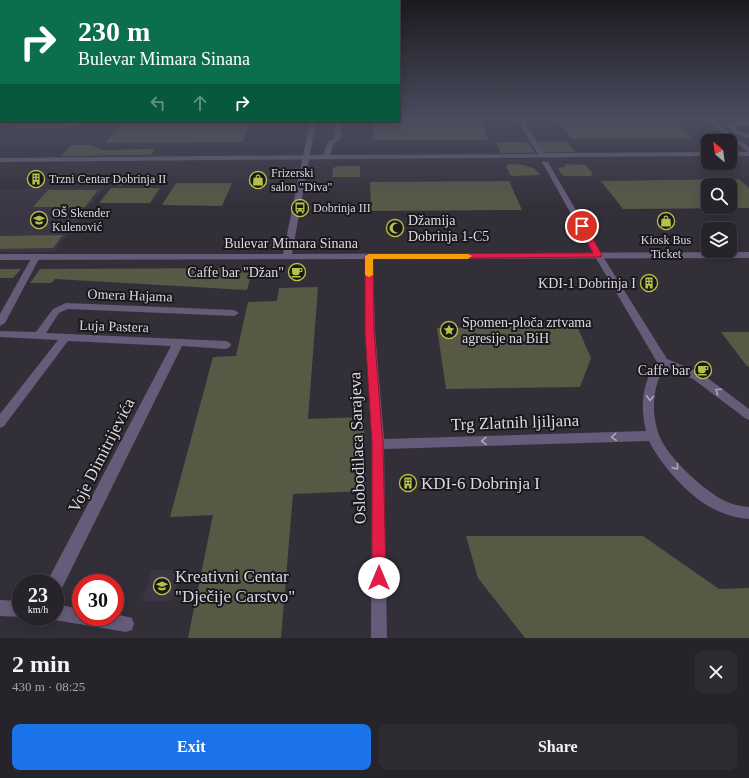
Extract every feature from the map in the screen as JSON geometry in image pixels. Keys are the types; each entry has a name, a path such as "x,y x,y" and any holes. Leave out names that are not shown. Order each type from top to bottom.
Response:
{"street":[{"path":"287,256 307,150"},
{"path":"326,157 328,150"},
{"path":"539,150 598,255 663,362 697,376 749,415"},
{"path":"0,160 306,157 544,158 701,154"},
{"path":"737,154 749,154"},
{"name":"Bulevar Mimara Sinana","path":"0,257 749,255"},
{"name":"Oslobodilaca Sarajeva","path":"369,256 370,331 378,444 379,638"},
{"path":"0,323 36,257"},
{"name":"Omera Hajama","path":"39,336 56,311 66,306 234,313"},
{"name":"Luja Pastera","path":"0,334 226,345"},
{"path":"0,423 65,338"},
{"name":"Voje Dimitrijevića","path":"60,574 178,343"},
{"path":"663,362 653,378 649,398 650,419 653,436 661,450 681,474 713,501 735,512 749,513"},
{"name":"Trg Zlatnih ljiljana","path":"378,444 653,436"},
{"path":"0,608 12,609"}],"shaded area":[{"name":"OŠ Skender Kulenović","path":"104,188 54,252 0,252 0,189"},
{"name":"Kreativni Centar \"Dječije Carstvo\"","path":"152,570 181,570 172,601 142,601"}],"green space":[{"path":"67,150 154,150 151,155 61,156"},
{"path":"499,150 533,150 535,153 501,153"},
{"path":"541,150 573,150 575,152 543,152"},
{"path":"509,164 530,167 540,175 510,175 506,166"},
{"path":"565,164 586,165 593,174 590,176 562,175 558,168 566,166"},
{"path":"338,166 360,166 360,177 332,177 333,168"},
{"path":"737,179 739,179 749,188 749,208 737,208"},
{"path":"701,180 701,208 623,209 601,181"},
{"path":"509,181 522,210 371,211 370,182"},
{"path":"176,183 232,183 222,206 162,205"},
{"path":"111,188 160,188 150,203 99,203"},
{"path":"48,190 98,190 85,207 33,207"},
{"path":"63,235 53,248 0,249 0,236"},
{"path":"253,268 247,290 55,279 51,283 30,283 40,269"},
{"path":"0,269 21,269 13,278 0,278"},
{"path":"318,287 308,419 364,417 366,491 293,494 281,638 188,638 213,515 170,517 213,357 236,356 248,302 277,301 279,288"},
{"path":"577,326 591,358 580,387 446,389 437,328"},
{"path":"721,332 749,332 749,367 746,365"},
{"path":"466,536 643,536 719,589 749,588 749,638 525,638 478,578"}],"slow traffic":[{"path":"369,275 369,256 468,256"}],"place":[{"name":"Trzni Centar Dobrinja II","path":"36,179"},
{"name":"Frizerski salon \"Diva\"","path":"258,180"},
{"name":"Dobrinja III","path":"300,208"},
{"name":"OŠ Skender Kulenović","path":"39,220"},
{"name":"Kiosk Bus Ticket","path":"666,221"},
{"name":"Džamija Dobrinja 1-C5","path":"395,228"},
{"name":"Caffe bar \"Džan\"","path":"297,272"},
{"name":"KDI-1 Dobrinja I","path":"649,283"},
{"name":"Spomen-ploča zrtvama agresije na BiH","path":"449,330"},
{"name":"Caffe bar","path":"703,370"},
{"name":"KDI-6 Dobrinja I","path":"408,483"},
{"name":"Kreativni Centar \"Dječije Carstvo\"","path":"162,586"}],"route":[{"path":"379,578 378,444 370,331 369,256 598,255 582,226"}]}
